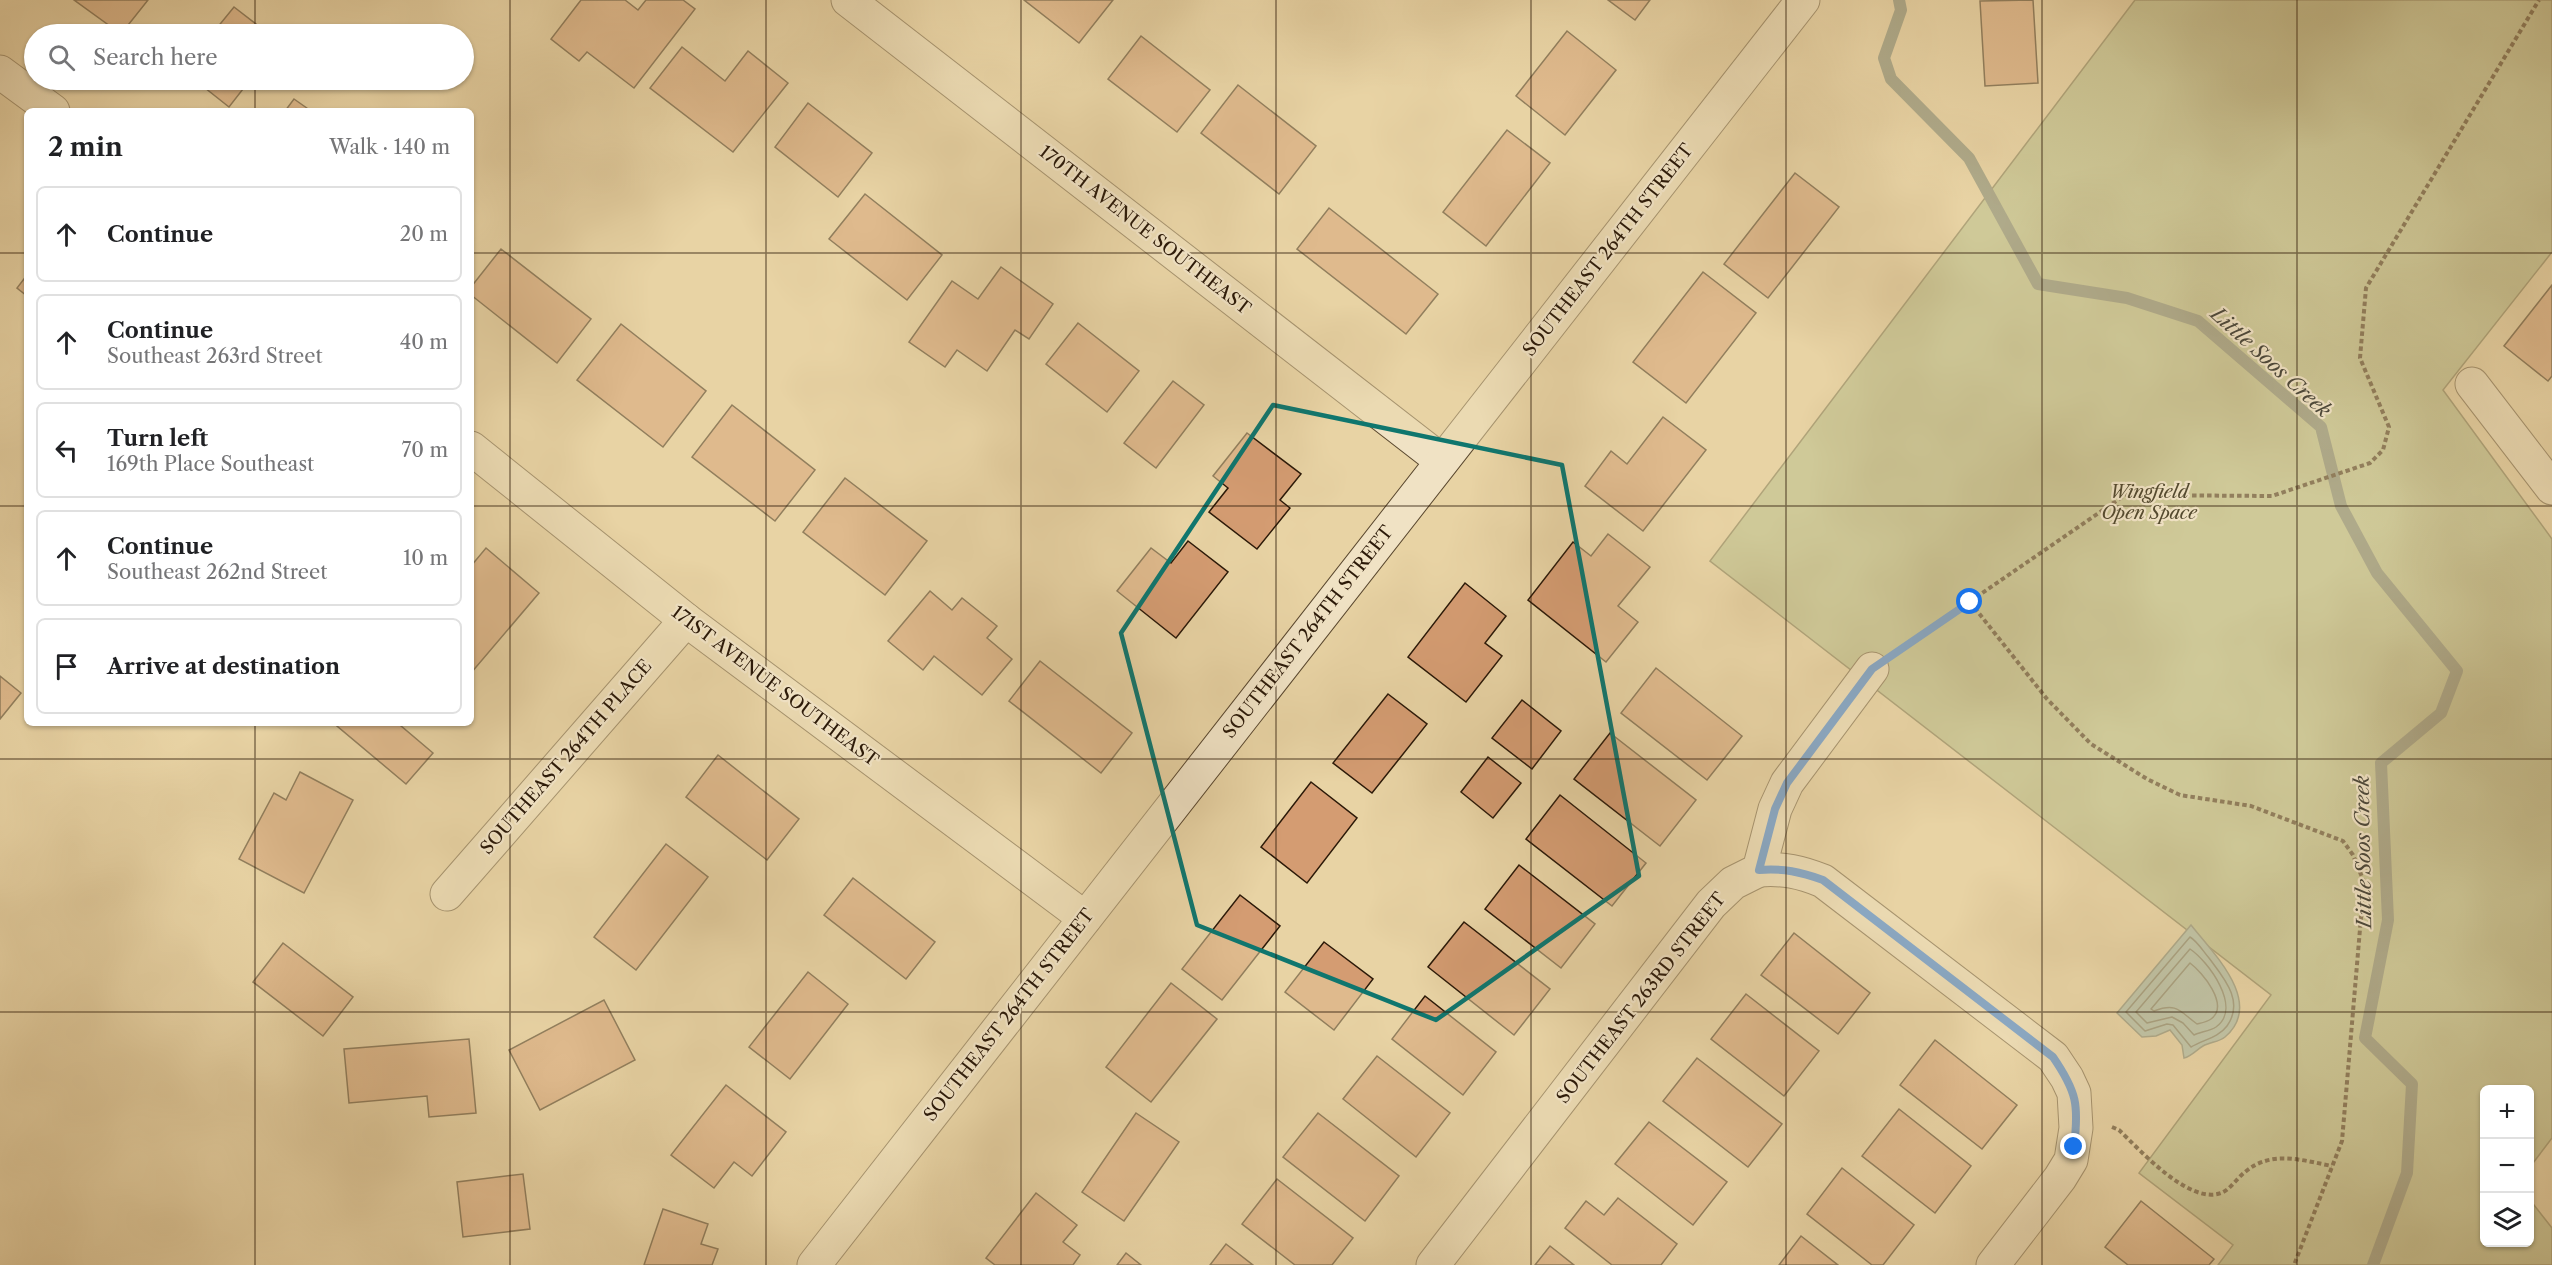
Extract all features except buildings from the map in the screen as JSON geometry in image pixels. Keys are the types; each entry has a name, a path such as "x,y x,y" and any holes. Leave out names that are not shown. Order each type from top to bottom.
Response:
{"street":[{"name":"170TH AVENUE SOUTHEAST","path":"848,0 1442,461"},
{"name":"SOUTHEAST 264TH STREET","path":"814,1265 1803,0"},
{"path":"0,72 24,90"},
{"path":"24,90 49,108"},
{"path":"2472,384 2552,488"},
{"name":"171ST AVENUE SOUTHEAST","path":"474,450 686,620 1084,918"},
{"name":"SOUTHEAST 264TH PLACE","path":"447,894 686,620"},
{"path":"1872,669 1787,783 1775,809 1759,870 1780,868 1803,872 1823,880 2053,1057 2067,1078 2074,1094 2077,1113 2071,1160 2060,1178 1993,1265"},
{"name":"SOUTHEAST 263RD STREET","path":"1433,1265 1711,904 1732,883 1759,870"}],"path":[{"path":"1872,669 2125,495 2272,496 2370,463 2383,450 2389,427 2360,358 2366,288 2539,0"},
{"path":"1970,602 2047,699 2091,744 2147,779 2180,795 2251,806 2343,841 2353,855 2364,882 2342,1141 2294,1265"},
{"path":"2077,1113 2119,1130 2171,1177 2190,1190 2211,1195 2223,1193 2257,1163 2283,1156 2332,1166"}],"highlighted area":[{"path":"1273,405 1562,465 1639,876 1436,1020 1197,925 1121,633"}],"green space":[{"name":"Wingfield Open Space","path":"2135,0 2552,0 2552,252 2443,390 2552,539 2552,1138 2534,1162 2534,1085 2480,1085 2480,1247 2534,1247 2534,1205 2552,1228 2552,1265 2218,1265 2233,1245 2139,1173 2271,995 1710,561"}],"water":[{"path":"2191,925 2231,979 2238,994 2240,1009 2236,1024 2225,1037 2203,1046 2184,1058 2182,1045 2170,1030 2156,1036 2142,1037 2117,1013"}],"waterway":[{"name":"Little Soos Creek","path":"1899,0 1901,10 1884,58 1891,79 1969,158 2038,284 2127,298 2198,321 2321,427 2341,506 2377,573 2457,671 2441,713 2381,763 2388,920 2365,1038 2412,1084 2407,1173 2373,1265"}],"route":[{"path":"1970,602 1872,669 1787,783 1775,809 1759,870 1780,868 1803,872 1823,880 2053,1057 2067,1078 2074,1094 2077,1113 2074,1147"}]}
